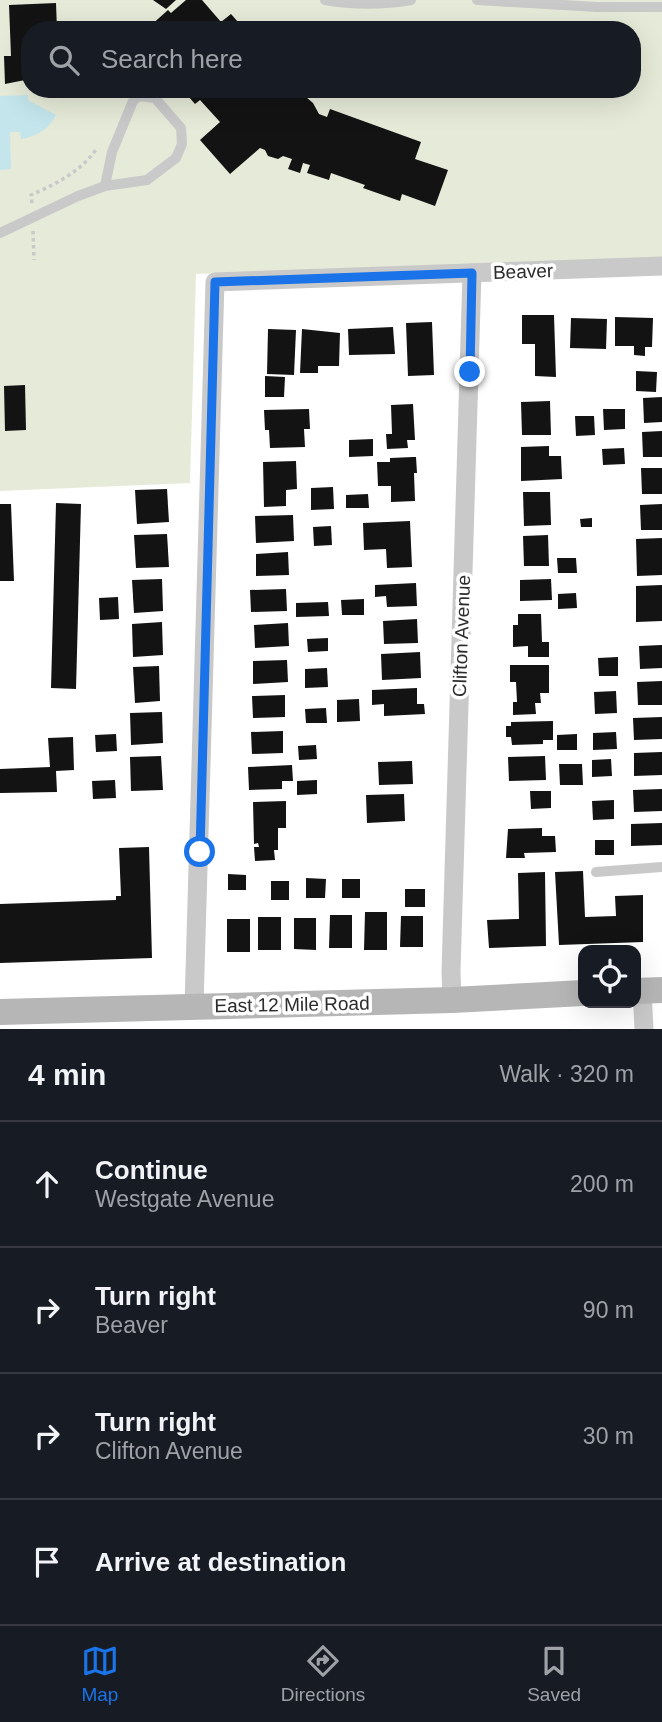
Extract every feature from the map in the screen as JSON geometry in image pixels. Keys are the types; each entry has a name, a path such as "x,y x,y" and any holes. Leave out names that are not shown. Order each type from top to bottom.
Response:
{"main road":[{"name":"East 12 Mile Road","path":"0,1012 452,1000 578,993"}],"street":[{"name":"Beaver","path":"194,1006 215,282 662,266"},
{"name":"Clifton Avenue","path":"452,1000 472,273"},
{"path":"644,1029 647,990"}],"lane":[{"path":"326,0 346,4 376,4 411,0"},
{"path":"477,0 597,7 662,7"},
{"path":"106,186 112,152 137,98"},
{"path":"0,233 44,210 106,186 147,180 164,169 179,154 183,144 181,128 155,98"},
{"path":"596,872 662,867"}],"path":[{"path":"32,205 31,195 75,172 88,161 101,141"},
{"path":"33,229 34,260"}],"green space":[{"path":"0,0 662,0 662,258 196,274 190,483 0,491"}],"water":[{"path":"21,95 21,98 28,98 56,115 42,132 32,136 21,139 20,132 10,132 11,169 0,170 0,96"}],"building":[{"path":"153,0 176,0 166,9"},
{"path":"186,0 202,0 220,21 156,21 168,10 171,13"},
{"path":"56,3 57,21 21,21 21,81 5,84 4,56 11,56 9,5"},
{"path":"231,14 237,21 222,21"},
{"path":"190,98 307,98 319,114 327,117 330,109 421,142 415,159 448,170 435,206 402,194 400,201 331,173 329,180 307,173 310,165 303,163 300,173 288,169 292,159 268,156 265,150 260,148 230,174 200,140 220,122 200,100 195,104"},
{"path":"522,315 554,315 556,377 535,376 535,344 522,344"},
{"path":"615,317 653,318 652,347 645,347 645,356 634,355 634,346 615,346"},
{"path":"571,318 607,319 606,349 570,348"},
{"path":"432,322 434,375 408,376 406,323"},
{"path":"393,327 395,354 349,355 348,329"},
{"path":"268,329 296,330 294,375 267,374"},
{"path":"302,329 340,333 339,366 318,366 318,373 300,373"},
{"path":"636,371 657,372 656,392 636,391"},
{"path":"265,376 285,377 284,397 265,397"},
{"path":"25,385 26,430 5,431 4,386"},
{"path":"662,397 662,422 644,423 643,398"},
{"path":"550,401 551,435 522,435 521,402"},
{"path":"413,404 415,440 407,440 408,448 387,449 386,434 392,434 391,405"},
{"path":"309,409 310,429 304,429 305,447 270,448 269,430 265,430 264,410"},
{"path":"603,409 625,409 625,429 604,430"},
{"path":"575,416 594,416 595,435 576,436"},
{"path":"662,431 662,457 643,457 642,432"},
{"path":"373,439 373,456 349,457 349,440"},
{"path":"549,446 549,456 561,456 562,479 521,481 521,447"},
{"path":"624,448 625,464 603,465 602,449"},
{"path":"416,457 415,501 391,502 391,486 378,486 377,462 390,462 390,458"},
{"path":"296,461 297,489 286,490 286,506 264,507 263,462"},
{"path":"641,468 662,468 662,494 642,494"},
{"path":"333,487 334,509 311,510 311,488"},
{"path":"167,489 169,522 137,524 135,490"},
{"path":"523,492 550,492 551,525 524,526"},
{"path":"368,494 369,508 346,508 346,495"},
{"path":"56,503 81,504 76,689 51,688"},
{"path":"0,504 11,504 14,581 0,581"},
{"path":"662,504 662,530 641,530 640,505"},
{"path":"293,515 294,541 256,543 255,516"},
{"path":"592,518 592,527 581,527 580,519"},
{"path":"410,521 412,567 387,568 386,549 364,550 363,523"},
{"path":"331,526 332,545 314,546 313,527"},
{"path":"167,534 169,567 136,568 134,535"},
{"path":"548,535 549,566 524,566 523,536"},
{"path":"662,538 662,575 637,576 636,539"},
{"path":"288,552 289,575 256,576 256,554"},
{"path":"557,558 576,558 577,573 558,573"},
{"path":"162,579 163,611 134,613 132,580"},
{"path":"551,579 552,600 520,601 520,580"},
{"path":"416,583 417,606 387,607 386,596 375,597 375,585"},
{"path":"662,585 662,621 636,622 636,586"},
{"path":"286,589 287,611 251,612 250,590"},
{"path":"576,593 577,608 558,609 558,594"},
{"path":"118,597 119,619 100,620 99,598"},
{"path":"364,599 364,615 342,615 341,600"},
{"path":"328,602 329,616 296,617 296,603"},
{"path":"518,614 541,614 542,642 549,642 549,657 528,657 528,646 513,647 513,625 518,625"},
{"path":"417,619 418,643 384,644 383,621"},
{"path":"162,622 163,655 133,657 132,624"},
{"path":"288,623 289,646 255,648 254,625"},
{"path":"328,638 328,651 308,652 307,639"},
{"path":"662,645 662,668 640,669 639,646"},
{"path":"420,652 421,678 382,680 381,654"},
{"path":"618,657 618,676 599,676 598,658"},
{"path":"287,660 288,682 253,684 253,661"},
{"path":"510,665 549,665 549,693 540,693 541,703 535,703 536,714 513,715 513,702 517,702 516,682 510,682"},
{"path":"159,666 160,701 135,703 133,667"},
{"path":"327,668 328,687 305,688 305,669"},
{"path":"662,681 662,705 638,705 637,682"},
{"path":"417,688 417,704 424,704 425,714 384,716 384,704 372,705 372,690"},
{"path":"616,691 617,713 595,714 594,692"},
{"path":"285,695 285,717 253,718 252,696"},
{"path":"359,699 360,721 337,722 337,700"},
{"path":"326,708 327,723 306,723 305,709"},
{"path":"162,712 163,743 131,745 130,713"},
{"path":"662,717 662,739 634,740 633,718"},
{"path":"553,721 553,740 543,740 543,744 512,745 511,737 506,737 506,726 511,726 511,722"},
{"path":"283,731 283,753 252,754 251,732"},
{"path":"616,732 617,749 593,750 593,733"},
{"path":"116,734 117,751 96,752 95,735"},
{"path":"577,734 577,750 557,750 557,735"},
{"path":"73,737 74,770 56,771 57,792 0,793 0,769 50,767 48,738"},
{"path":"316,745 317,759 299,760 298,746"},
{"path":"662,752 662,775 634,776 634,753"},
{"path":"161,756 163,790 131,791 130,757"},
{"path":"545,756 546,780 509,781 508,757"},
{"path":"611,759 612,776 592,777 592,760"},
{"path":"412,761 413,784 379,785 378,762"},
{"path":"559,764 582,764 583,785 560,785"},
{"path":"292,765 293,781 282,781 282,789 249,790 248,767"},
{"path":"115,780 116,798 93,799 92,781"},
{"path":"317,780 317,794 297,795 297,781"},
{"path":"662,789 662,811 634,812 633,790"},
{"path":"530,791 551,791 551,808 531,809"},
{"path":"404,794 405,821 367,823 366,795"},
{"path":"614,800 614,819 593,820 592,801"},
{"path":"286,801 286,828 278,828 275,860 255,861 254,847 259,847 258,843 254,844 253,802"},
{"path":"662,823 662,845 631,846 631,824"},
{"path":"542,828 542,836 555,836 556,852 524,853 525,858 506,858 508,829"},
{"path":"595,840 614,840 614,855 595,855"},
{"path":"149,847 152,958 0,963 0,904 116,900 116,896 121,896 119,848"},
{"path":"583,871 585,917 616,916 615,896 643,895 643,942 559,945 555,872"},
{"path":"545,872 546,946 489,948 487,920 519,919 518,873"},
{"path":"228,874 246,875 246,890 228,890"},
{"path":"306,878 326,879 325,898 306,898"},
{"path":"342,879 360,879 360,898 342,898"},
{"path":"271,881 289,881 289,900 271,900"},
{"path":"405,889 425,889 425,907 405,907"},
{"path":"365,912 387,912 387,950 364,950"},
{"path":"330,915 352,915 352,948 329,948"},
{"path":"401,916 423,916 423,947 400,947"},
{"path":"258,917 281,917 281,950 258,950"},
{"path":"294,918 316,918 316,950 294,949"},
{"path":"227,919 250,919 250,952 227,952"}],"route":[{"path":"200,852 215,282 472,273 470,372"}]}
